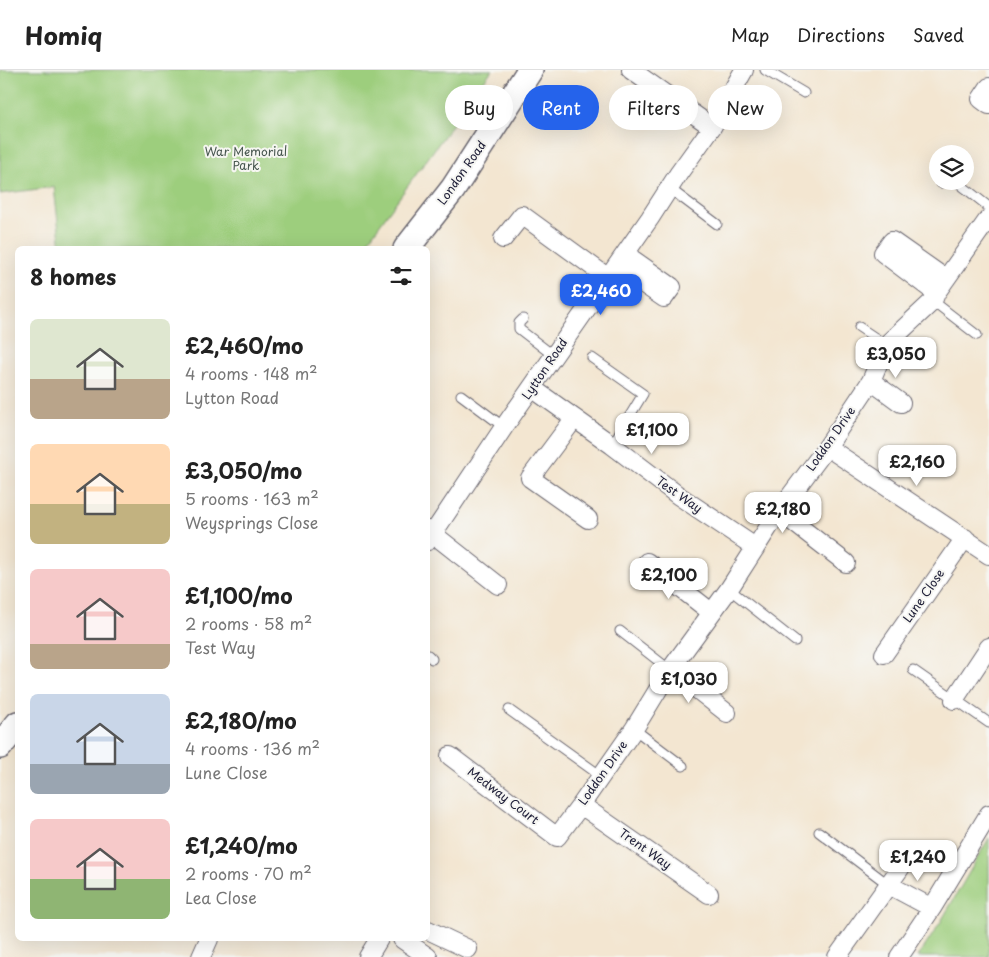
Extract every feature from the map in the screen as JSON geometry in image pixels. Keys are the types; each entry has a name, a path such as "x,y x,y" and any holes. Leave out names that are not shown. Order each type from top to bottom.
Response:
{"street":[{"name":"London Road","path":"408,246 452,189 530,70"},
{"path":"631,70 708,124"},
{"name":"Lytton Road","path":"736,85 744,70"},
{"path":"989,87 981,99 989,105"},
{"name":"Lytton Road","path":"430,534 710,130"},
{"path":"503,239 522,215 616,266"},
{"name":"Loddon Drive","path":"556,836 582,805 600,776 634,729 671,670 729,589 755,546 827,447 871,381 886,345 938,291 989,218"},
{"path":"871,381 900,403"},
{"name":"Test Way","path":"532,388 679,496 755,546"},
{"path":"574,419 530,478 588,519"},
{"path":"827,447 989,555"},
{"path":"779,511 846,563"},
{"path":"430,536 498,585"},
{"name":"Lune Close","path":"884,654 965,538"},
{"path":"647,562 712,612"},
{"path":"954,700 989,647"},
{"path":"671,670 727,713"},
{"path":"0,746 15,728"},
{"name":"Medway Court","path":"450,756 556,836"},
{"name":"Trent Way","path":"582,805 709,894"},
{"path":"899,957 932,908 989,814"},
{"path":"838,957 901,867"},
{"path":"889,885 932,908"},
{"path":"430,931 468,950"},
{"path":"439,957 446,939"},
{"path":"201,957 208,941"},
{"path":"368,957 378,941"},
{"path":"405,941 428,957"}],"lane":[{"path":"764,70 804,93"},
{"path":"669,188 717,224"},
{"path":"967,190 989,207"},
{"path":"938,291 978,335"},
{"path":"523,318 519,329 554,356"},
{"path":"859,327 886,345"},
{"path":"592,358 643,394 612,445"},
{"path":"461,395 504,427"},
{"path":"729,589 795,642"},
{"path":"620,631 671,670"},
{"path":"913,670 989,723"},
{"path":"509,710 600,776"},
{"path":"634,729 683,766"},
{"path":"819,832 889,885"}],"green space":[{"name":"War Memorial Park","path":"0,70 492,70 481,85 445,85 445,130 448,130 364,246 61,246 54,187 0,194"},
{"path":"989,838 989,957 918,957 940,923"}]}
